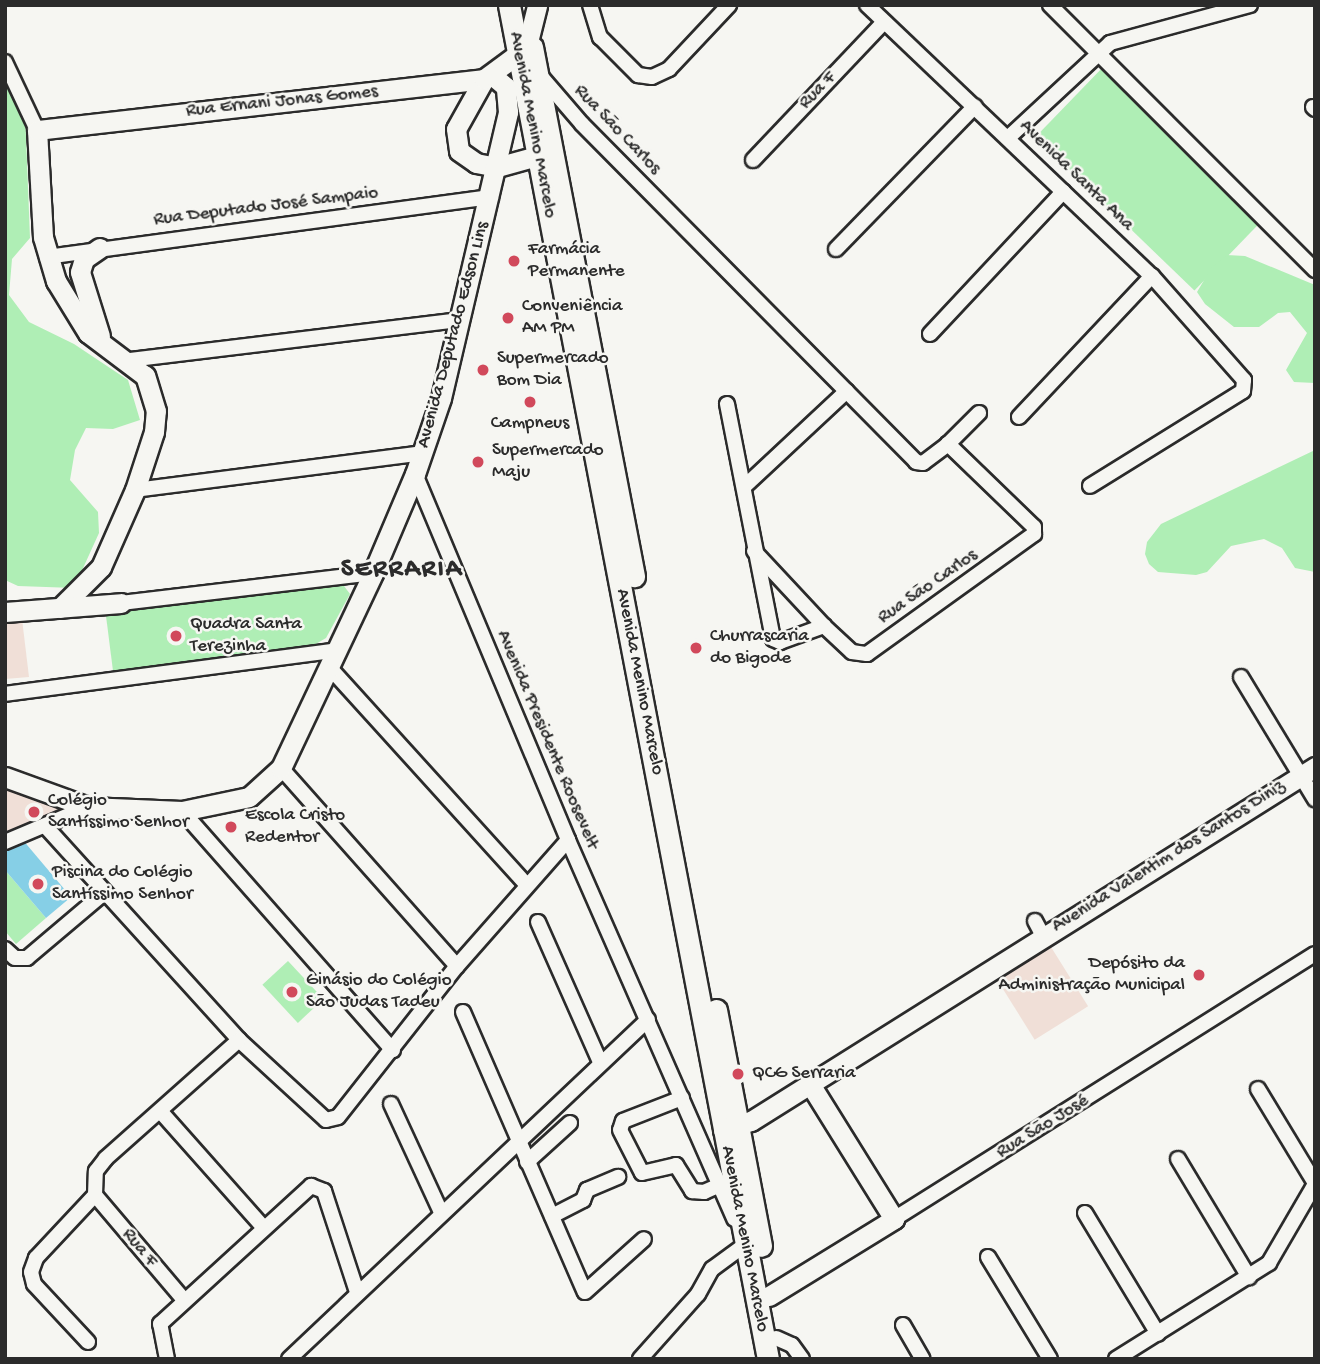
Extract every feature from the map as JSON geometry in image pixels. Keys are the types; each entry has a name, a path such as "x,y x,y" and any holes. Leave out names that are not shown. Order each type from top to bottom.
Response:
{"main road":[{"name":"Avenida Menino Marcelo","path":"509,5 524,46 538,73 547,153"},
{"name":"Avenida Menino Marcelo","path":"522,5 524,46 547,153 731,1128 778,1348"},
{"name":"Avenida Menino Marcelo","path":"731,1128 745,1237 768,1359"}],"street":[{"path":"537,5 524,46 488,78 456,129 456,143 476,163 497,167 547,153"},
{"path":"590,5 600,37 626,65 646,77 669,69 729,5"},
{"name":"Avenida Santa Ana","path":"867,5 1009,137 1152,276 1245,385 1090,486"},
{"path":"1049,5 1315,270"},
{"path":"1009,137 1098,51 1127,37 1250,5"},
{"name":"Rua F","path":"752,160 884,22"},
{"path":"5,62 37,130 47,257 64,299 88,333 129,360 145,376 156,411 154,432 135,490 101,567 60,608"},
{"name":"Rua São Carlos","path":"538,73 582,124 920,464 948,444 1034,527 1034,534 867,653 852,652 754,551"},
{"name":"Rua Ernani Jonas Gomes","path":"37,130 488,78"},
{"name":"Avenida Deputado Edson Lins","path":"5,777 88,807 182,811 248,797 281,768 373,573 423,453 491,197 510,99 506,87 488,78"},
{"path":"836,249 975,106"},
{"path":"930,334 1063,192"},
{"name":"Rua Deputado José Sampaio","path":"47,257 491,197"},
{"path":"100,248 84,259 80,272 102,344"},
{"path":"1019,417 1152,276"},
{"path":"129,360 460,320"},
{"path":"745,486 847,391"},
{"path":"727,404 745,486 754,551 775,642 824,626"},
{"path":"948,444 979,413"},
{"path":"135,490 423,453"},
{"name":"Avenida Presidente Roosevelt","path":"415,474 568,840 745,1237"},
{"path":"101,567 105,594 121,603"},
{"path":"5,612 121,603 373,573"},
{"path":"5,694 338,650"},
{"path":"330,668 527,885"},
{"path":"1241,677 1307,771 1315,799"},
{"path":"281,768 457,965"},
{"name":"Avenida Valentim dos Santos Diniz","path":"731,1128 810,1084 1039,928 1193,848 1307,771"},
{"path":"5,842 47,828 88,807"},
{"path":"182,811 393,1051"},
{"path":"47,828 239,1040 320,1119 338,1117 393,1051 457,965 568,840"},
{"path":"5,949 15,958 27,958 105,892"},
{"path":"538,922 600,1062"},
{"name":"Rua São José","path":"769,1296 1315,954"},
{"path":"463,1012 585,1292 644,1239"},
{"path":"289,1359 441,1212 648,1019"},
{"path":"88,1342 34,1284 31,1272 36,1258 95,1195 100,1166 239,1040"},
{"path":"810,1084 894,1219"},
{"path":"1116,1359 1249,1277 1281,1249 1315,1184 1258,1089"},
{"path":"682,1098 623,1121 620,1130 642,1173 676,1165 692,1191 704,1192 720,1185"},
{"path":"391,1104 441,1212"},
{"path":"161,1112 264,1228"},
{"path":"527,1162 570,1123"},
{"path":"1178,1159 1249,1277"},
{"path":"552,1216 583,1200 587,1190 618,1177"},
{"path":"167,1359 158,1332 163,1321 311,1186 324,1191 357,1292"},
{"name":"Rua F","path":"95,1195 184,1300"},
{"path":"1086,1213 1158,1334"},
{"path":"640,1359 698,1294 712,1269 745,1237"},
{"path":"988,1257 1050,1359"},
{"path":"903,1325 923,1359"},
{"path":"778,1348 792,1345 802,1359"}],"shaded area":[{"path":"22,619 29,677 5,679 5,621"},
{"name":"Colégio Santíssimo Senhor","path":"5,785 63,809 62,815 5,833"},
{"path":"1051,947 1088,1006 1035,1040 998,980"}],"green space":[{"path":"1107,63 1266,217 1194,291 1035,137"},
{"path":"5,82 25,111 30,238 12,259 9,295 29,322 74,344 128,380 140,420 113,429 86,428 75,450 70,480 98,512 99,533 74,588 18,586 5,580"},
{"path":"1227,255 1245,256 1315,285 1315,383 1294,382 1286,370 1307,333 1290,312 1278,313 1259,327 1234,327 1205,304 1197,292 1212,267"},
{"path":"1315,450 1315,572 1295,568 1282,548 1264,539 1231,546 1207,572 1196,575 1158,572 1149,564 1145,554 1147,542 1161,524"},
{"path":"341,582 350,594 326,638 314,645 113,671 105,608"},
{"path":"5,870 46,918 16,944 5,931"},
{"name":"Ginásio do Colégio São Judas Tadeu","path":"288,961 323,999 298,1023 262,985"}],"water":[{"name":"Piscina do Colégio Santíssimo Senhor","path":"22,839 71,897 46,918 5,870 5,853"}],"place":[{"name":"Farmácia Permanente","path":"514,261"},
{"name":"Conveniência AM PM","path":"508,318"},
{"name":"Supermercado Bom Dia","path":"483,370"},
{"name":"Campneus","path":"530,402"},
{"name":"Supermercado Maju","path":"478,462"},
{"name":"Quadra Santa Terezinha","path":"176,636"},
{"name":"Churrascaria do Bigode","path":"696,648"},
{"name":"Colégio Santíssimo Senhor","path":"34,812"},
{"name":"Escola Cristo Redentor","path":"231,827"},
{"name":"Piscina do Colégio Santíssimo Senhor","path":"38,884"},
{"name":"Depósito da Administração Municipal","path":"1199,975"},
{"name":"Ginásio do Colégio São Judas Tadeu","path":"292,992"},
{"name":"QCG Serraria","path":"738,1074"}],"district":[{"name":"SERRARIA","path":"402,571"}]}
